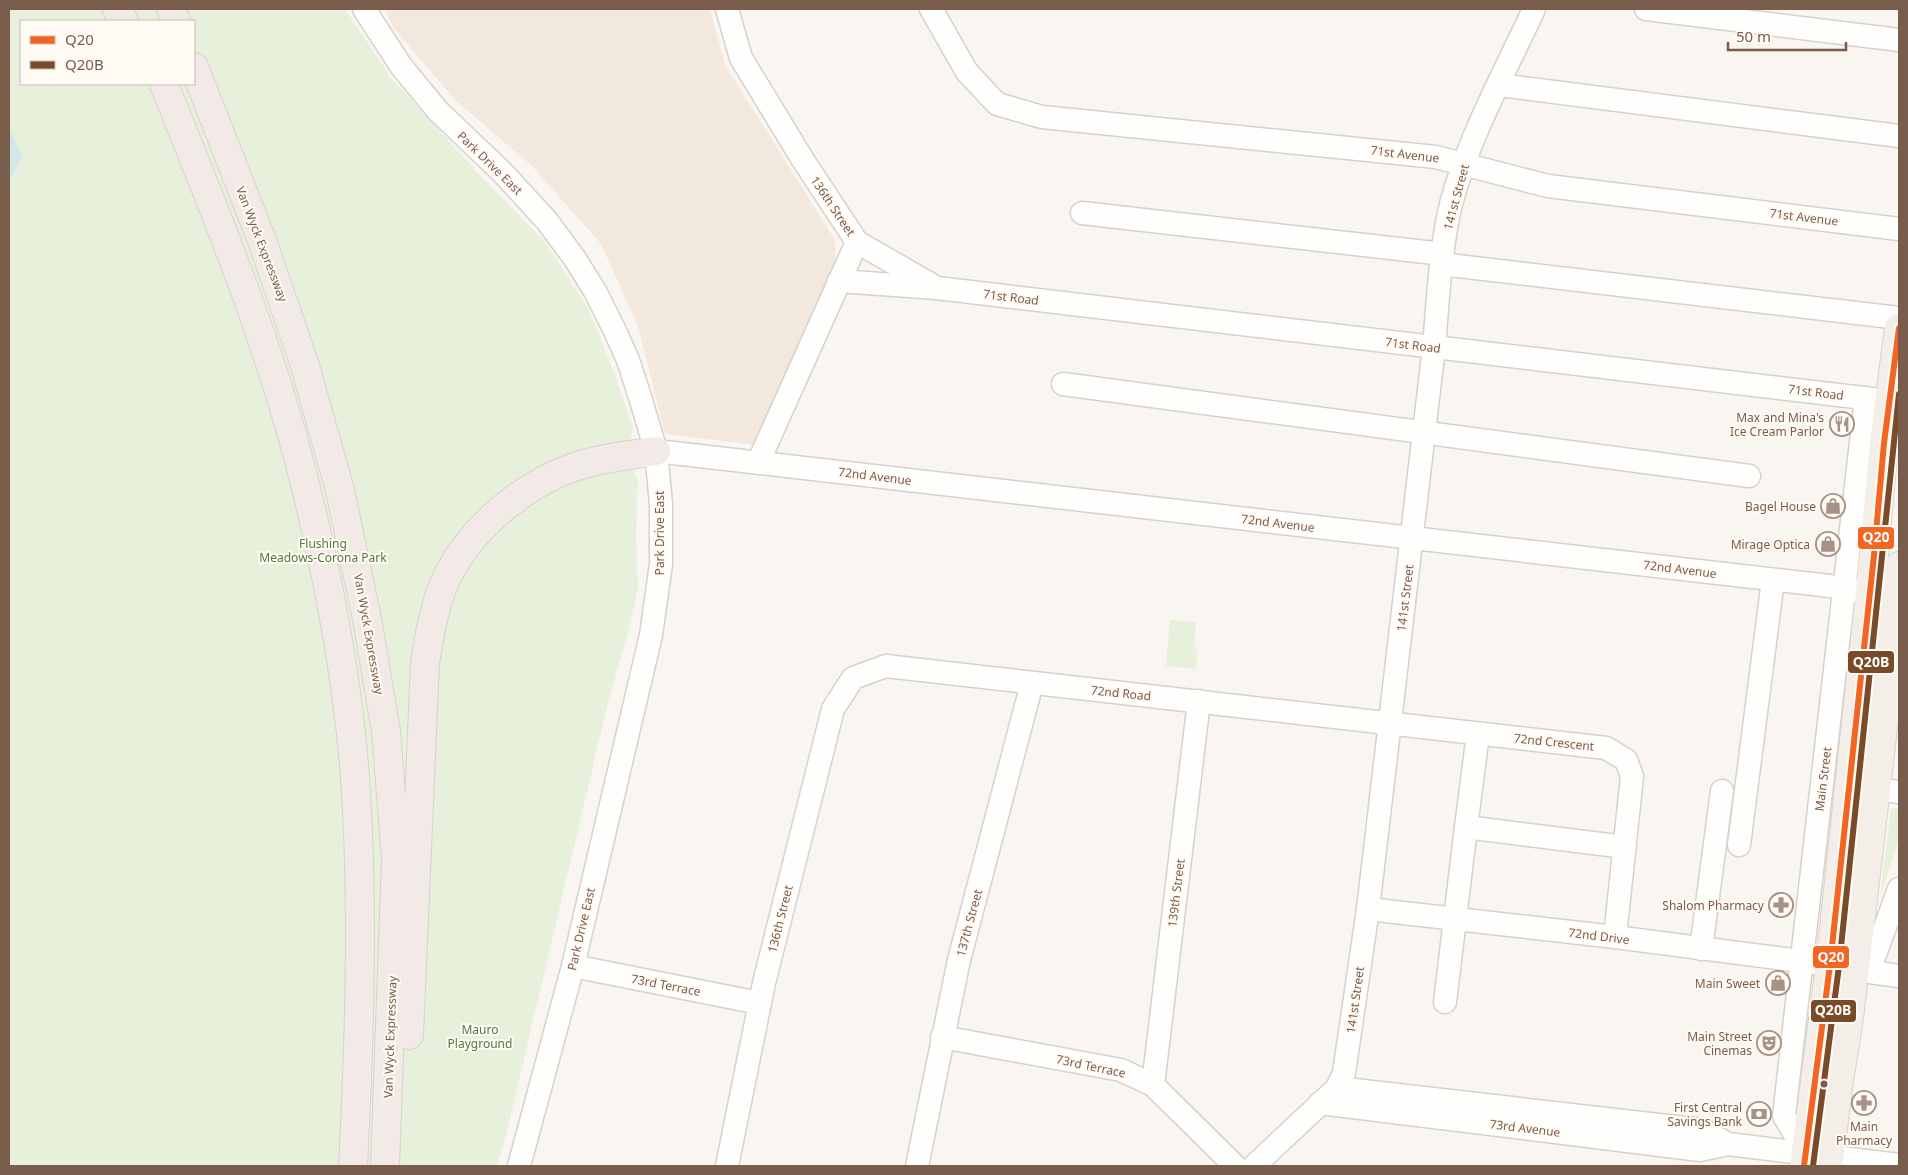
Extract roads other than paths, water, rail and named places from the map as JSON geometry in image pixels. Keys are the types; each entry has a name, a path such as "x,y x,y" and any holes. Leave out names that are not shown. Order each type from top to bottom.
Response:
{"highway":[{"path":"117,9 123,20"},
{"name":"Van Wyck Expressway","path":"195,70 263,242 306,366 340,490 367,618 386,731 396,859 385,1166"},
{"path":"164,88 232,254 274,375 298,457 312,515 334,624 347,706 357,825 361,930 353,1166"},
{"path":"403,1166 425,663 430,623 442,587 457,561 475,537 508,504 528,490 553,476 576,467 656,450"}],"main road":[{"name":"Main Street","path":"1851,969 1877,594 1884,443 1878,400 1899,328"},
{"name":"Main Street","path":"1817,1160 1851,969 1888,790 1877,594 1899,566"}],"street":[{"name":"Park Drive East","path":"364,9 401,66 438,110 472,145 503,172 547,221 575,259 595,291 625,353 656,450 661,504 661,564 652,635 573,966 519,1166"},
{"name":"136th Street","path":"728,9 741,58 803,160 857,242 758,462"},
{"name":"71st Avenue","path":"931,9 967,72 997,104 1042,117 1436,157 1548,186 1899,229"},
{"name":"141st Street","path":"1254,1166 1337,1088 1344,1073 1368,909 1434,347 1442,259 1451,205 1464,164 1534,9"},
{"path":"1646,9 1899,40"},
{"path":"1499,85 1899,136"},
{"path":"1082,213 1899,318"},
{"name":"71st Road","path":"857,242 937,288"},
{"name":"71st Road","path":"839,281 937,288 1878,400"},
{"path":"1063,384 1749,476"},
{"name":"72nd Avenue","path":"656,450 1773,580 1877,594"},
{"path":"1739,845 1773,580"},
{"name":"Main Street","path":"1817,1160 1784,1116 1802,962 1877,594"},
{"name":"72nd Road","path":"853,678 886,666 1390,724"},
{"name":"136th Street","path":"727,1166 760,1003 833,709 853,678"},
{"name":"137th Street","path":"916,1166 959,960 1032,683"},
{"name":"139th Street","path":"1153,1085 1199,701"},
{"name":"72nd Crescent","path":"1390,724 1606,748 1626,760 1632,776 1615,938"},
{"path":"1445,1002 1478,734"},
{"path":"1701,949 1722,791"},
{"path":"1466,827 1624,847"},
{"path":"1851,969 1899,889"},
{"name":"72nd Drive","path":"1368,909 1615,938 1899,976"},
{"name":"73rd Terrace","path":"573,966 760,1003"},
{"name":"73rd Terrace","path":"942,1037 1121,1070 1153,1085 1236,1166"},
{"name":"73rd Avenue","path":"1337,1088 1703,1130 1728,1144 1817,1160 1899,1165"},
{"name":"73rd Avenue","path":"1320,1103 1700,1150 1728,1144"}],"water":[{"path":"9,128 22,157 9,182"}],"place":[{"name":"Max and Mina's Ice Cream Parlor","path":"1842,424"},
{"name":"Bagel House","path":"1833,506"},
{"name":"Mirage Optica","path":"1828,544"},
{"name":"Shalom Pharmacy","path":"1781,905"},
{"name":"Main Sweet","path":"1778,983"},
{"name":"Main Street Cinemas","path":"1769,1043"},
{"name":"Main Pharmacy","path":"1864,1103"},
{"name":"First Central Savings Bank","path":"1759,1114"}],"park label":[{"name":"Flushing Meadows-Corona Park","path":"323,550"},
{"name":"Mauro Playground","path":"480,1036"}]}
